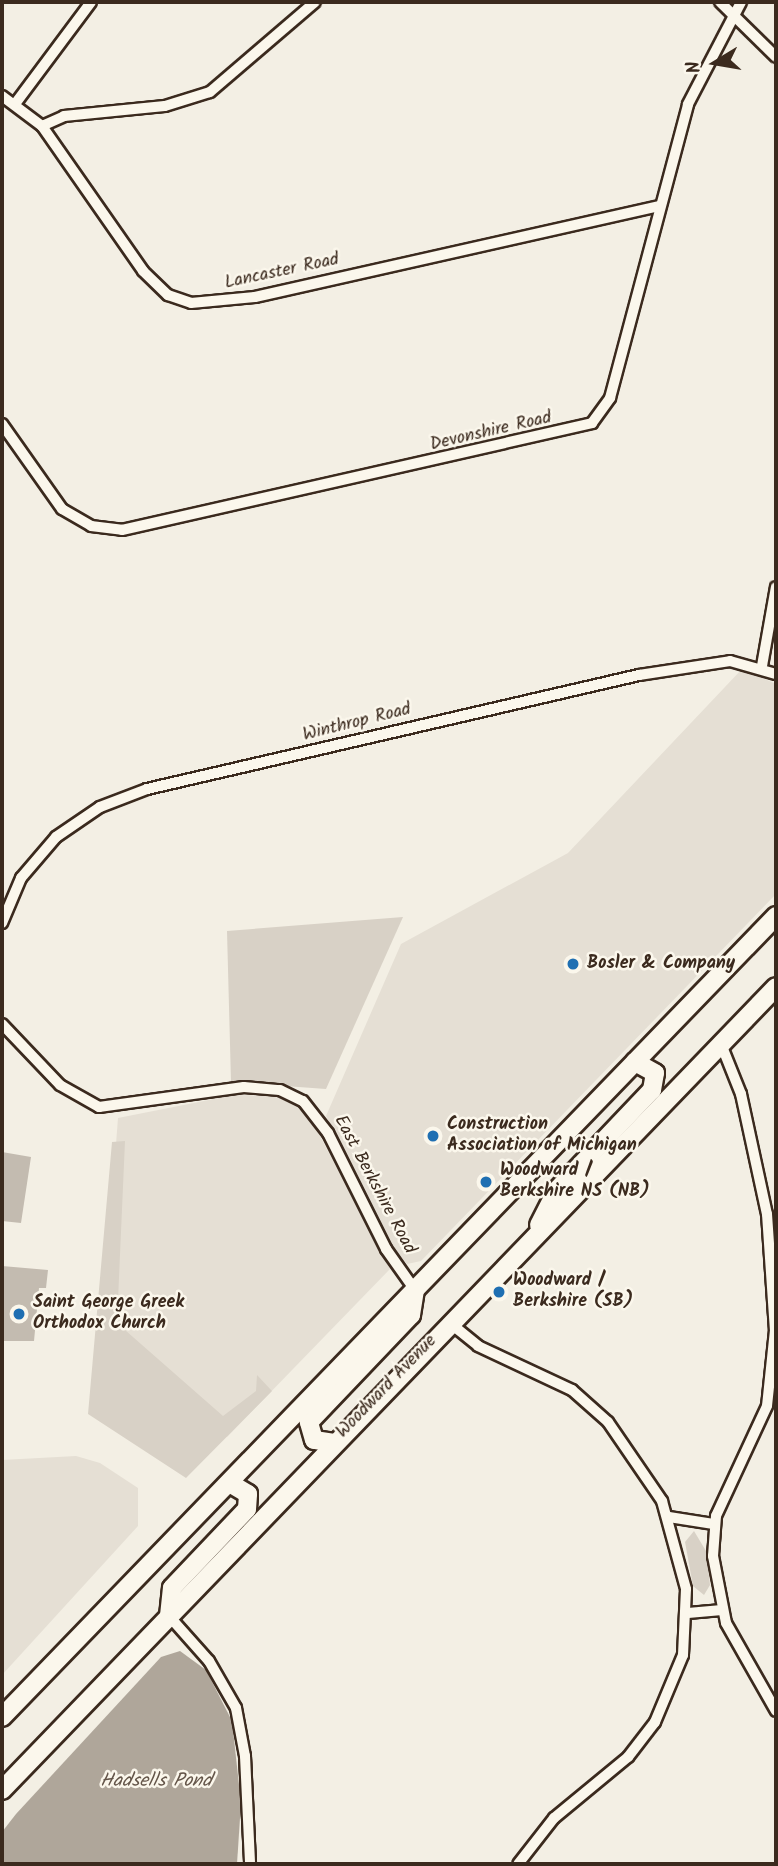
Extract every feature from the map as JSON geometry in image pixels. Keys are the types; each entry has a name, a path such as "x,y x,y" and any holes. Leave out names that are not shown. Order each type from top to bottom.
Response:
{"main road":[{"path":"2,1717 776,916"},
{"name":"Woodward Avenue","path":"2,1790 776,987"},
{"path":"531,1241 557,1190 652,1090 655,1073 635,1062"},
{"path":"334,1443 314,1440 310,1422 411,1315 415,1290"},
{"path":"169,1616 172,1588 247,1509 248,1493 230,1483"}],"street":[{"path":"15,104 91,2"},
{"path":"42,127 64,116 165,106 210,92 315,2"},
{"path":"720,2 776,57"},
{"name":"Devonshire Road","path":"2,424 62,509 109,530 157,525 570,432 596,421 608,404 691,98 741,2"},
{"name":"Lancaster Road","path":"2,96 42,127 143,271 168,295 191,303 255,297 660,206"},
{"path":"762,666 776,587"},
{"name":"Winthrop Road","path":"2,923 22,878 56,837 132,793 621,678 712,663 762,666 776,674"},
{"name":"East Berkshire Road","path":"2,1024 60,1085 99,1107 132,1108 244,1087 280,1090 303,1101 328,1133 386,1249 415,1290"},
{"path":"721,1045 741,1094 767,1214 775,1330 767,1406 713,1524 722,1610 776,1712"},
{"path":"450,1323 471,1342 550,1377 592,1407 626,1444 669,1517 688,1613 678,1670 655,1722 628,1757 554,1818 518,1864"},
{"path":"669,1517 713,1524"},
{"path":"688,1613 722,1610"},
{"path":"169,1616 209,1661 236,1708 245,1756 250,1864"}],"shaded area":[{"path":"742,669 776,684 776,894 421,1261 407,1264 390,1243 326,1116 401,944 568,853"},
{"path":"403,917 326,1089 231,1082 227,931"},
{"path":"234,1095 276,1096 308,1113 390,1269 227,1437 103,1314 118,1118"},
{"path":"125,1141 117,1323 223,1416 256,1391 257,1375 272,1391 186,1478 88,1414 112,1142"},
{"path":"76,1456 100,1463 138,1488 138,1526 2,1675 2,1460"},
{"path":"694,1531 706,1551 710,1585 704,1595 693,1586 685,1542"}],"water":[{"name":"Hadsells Pond","path":"180,1651 206,1670 232,1721 241,1803 237,1864 2,1864 2,1832 16,1814 161,1657"}],"building":[{"path":"2,1152 31,1157 21,1223 2,1221"},
{"name":"Saint George Greek Orthodox Church","path":"2,1266 48,1270 46,1288 39,1288 34,1341 2,1341"}],"place":[{"name":"Bosler & Company","path":"573,964"},
{"name":"Construction Association of Michigan","path":"433,1136"},
{"name":"Woodward / Berkshire NS (NB)","path":"486,1182"},
{"name":"Woodward / Berkshire (SB)","path":"499,1292"},
{"name":"Saint George Greek Orthodox Church","path":"19,1314"}]}
